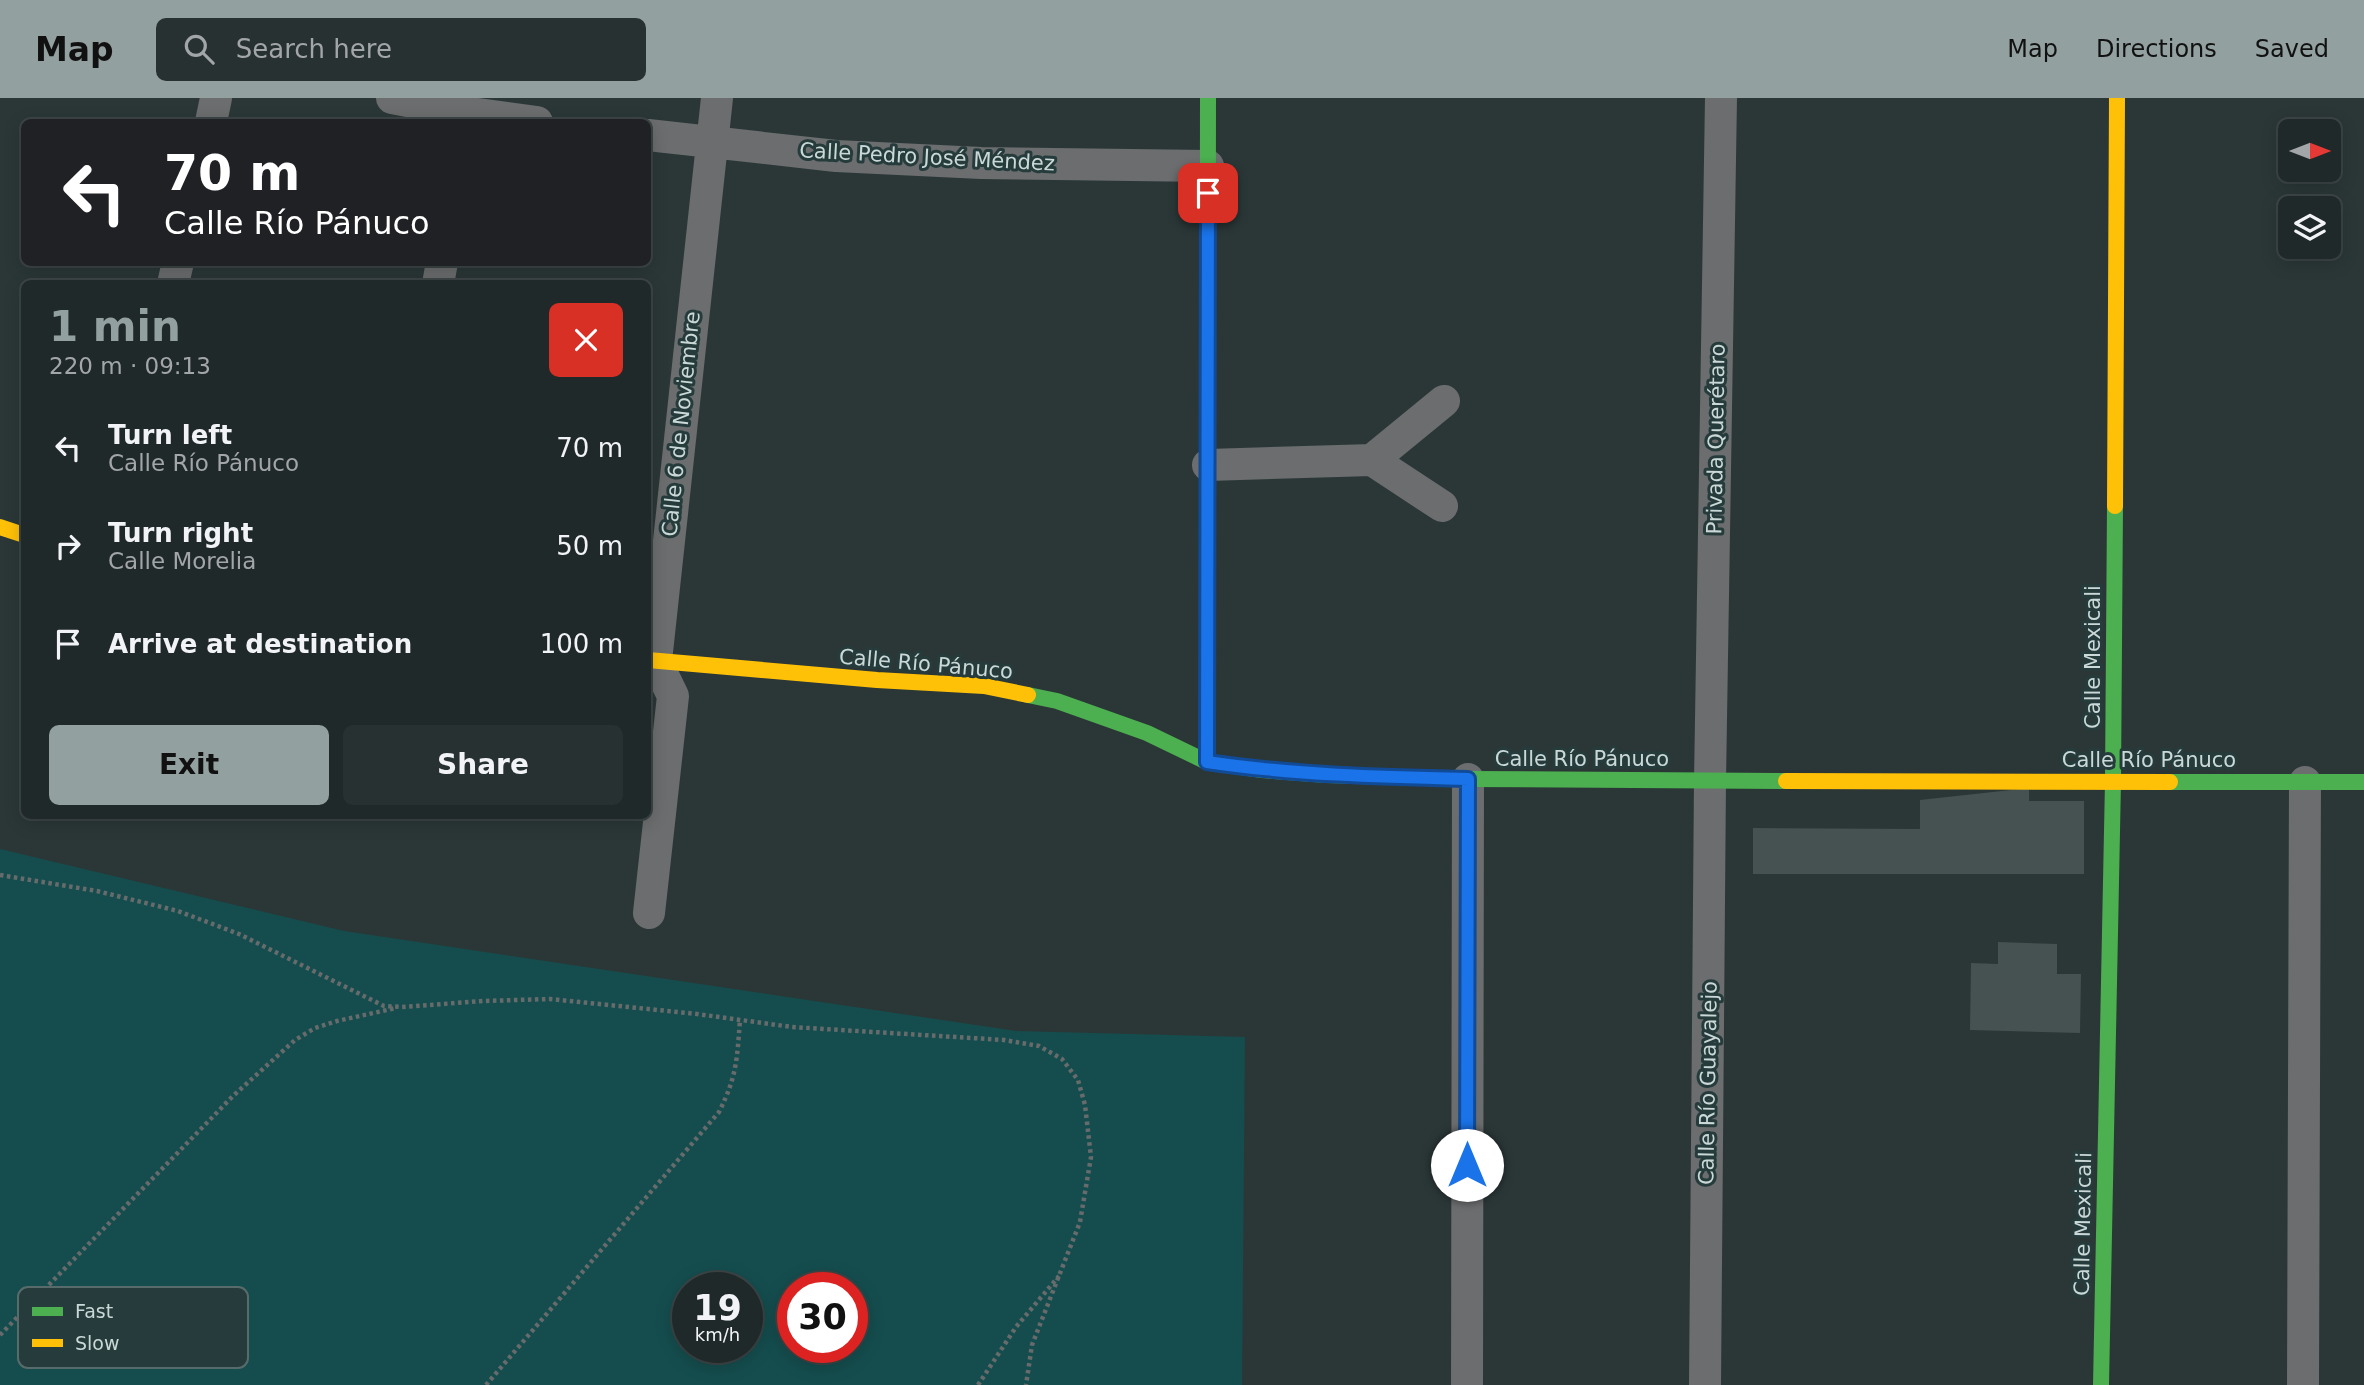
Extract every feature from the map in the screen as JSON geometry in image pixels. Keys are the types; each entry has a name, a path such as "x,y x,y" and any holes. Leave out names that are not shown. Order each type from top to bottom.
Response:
{"street":[{"path":"212,119 216,98"},
{"path":"392,98 469,118"},
{"name":"Calle 6 de Noviembre","path":"652,661 717,98"},
{"path":"1207,762 1208,98"},
{"name":"Privada Querétaro","path":"1710,781 1721,98"},
{"name":"Calle Mexicali","path":"2101,1385 2113,781 2117,98"},
{"name":"Calle Pedro José Méndez","path":"651,135 836,156 981,163 1208,166"},
{"path":"1372,460 1444,401"},
{"path":"1208,465 1372,460 1442,506"},
{"path":"0,527 21,534"},
{"path":"649,913 673,696 652,661"},
{"name":"Calle Río Pánuco","path":"652,661 984,686 1070,706 1147,733 1207,762 1326,775 1710,781 2364,782"},
{"path":"1467,1385 1468,779"},
{"name":"Calle Río Guayalejo","path":"1705,1385 1710,781"},
{"path":"2302,1385 2305,782"}],"path":[{"path":"0,875 97,891 178,912 239,934 384,1006 402,1007"},
{"path":"47,1287 233,1096 285,1048 315,1028 337,1021 402,1007 483,1000 550,999 792,1027 1004,1040 1039,1046 1062,1059 1078,1080 1085,1105 1091,1157 1080,1222 1032,1345 1026,1385"},
{"path":"486,1385 719,1112 733,1085 740,1020"},
{"path":"978,1385 1016,1327 1062,1273"},
{"path":"0,1335 18,1317"}],"shaded area":[{"path":"0,849 344,931 1016,1031 1245,1037 1242,1385 0,1385"}],"building":[{"path":"2029,788 2029,801 2084,801 2084,874 1753,874 1753,828 1920,829 1920,800"},
{"path":"1998,942 2057,944 2057,974 2081,974 2080,1033 1970,1030 1971,963 1998,964"}],"traffic: fast":[{"path":"1207,762 1208,98"},
{"path":"2101,1385 2113,781 2115,506"},
{"path":"1028,695 1057,701 1147,733 1207,762 1262,770 1326,775 1468,779 1786,781"},
{"path":"2170,782 2364,782"}],"traffic: slow":[{"path":"2115,506 2117,98"},
{"path":"0,527 21,534"},
{"path":"651,660 877,680 984,686 1028,695"},
{"path":"1786,781 2170,782"}],"route":[{"path":"1208,193 1207,762 1326,775 1468,779 1467,1165"}]}
